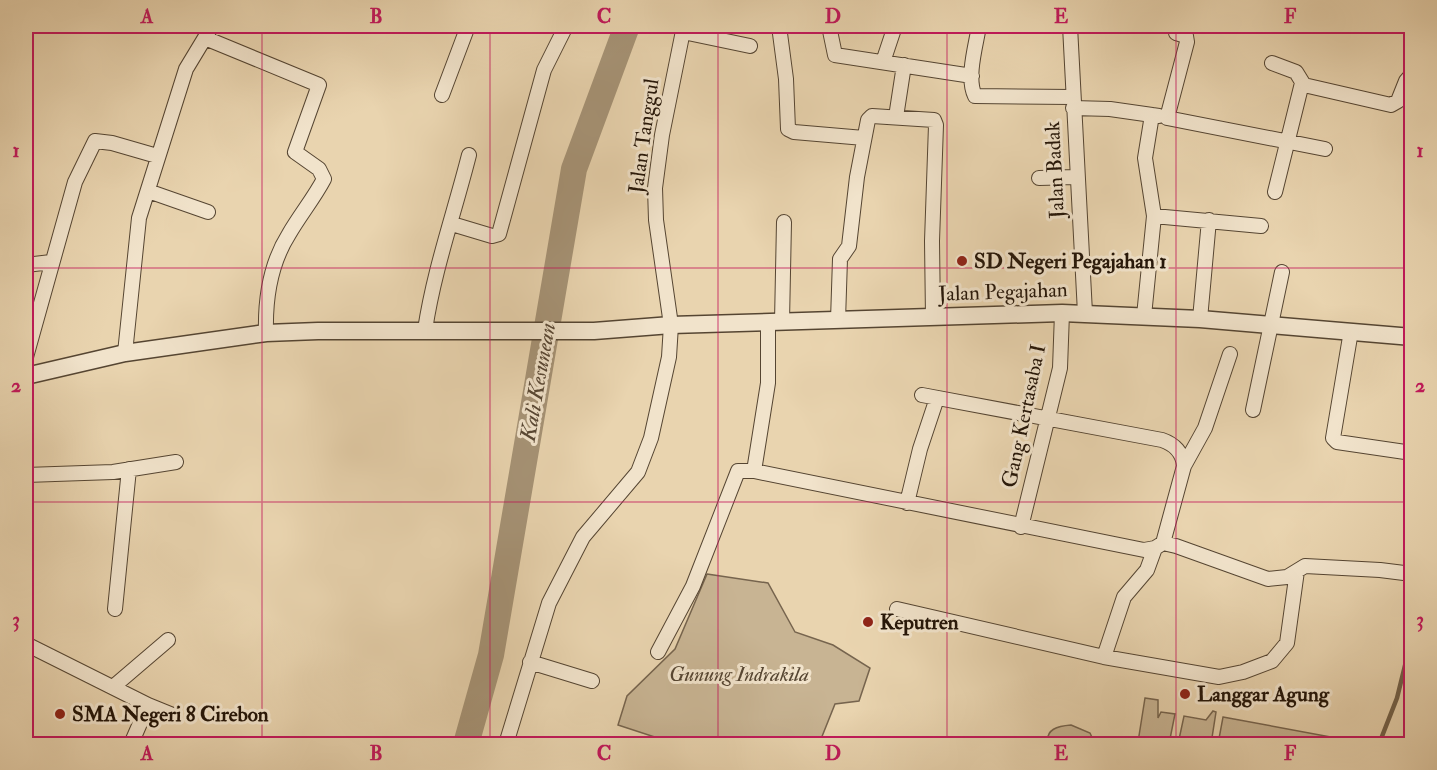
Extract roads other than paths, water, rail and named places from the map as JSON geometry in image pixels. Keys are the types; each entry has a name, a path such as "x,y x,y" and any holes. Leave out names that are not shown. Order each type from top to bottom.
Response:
{"street":[{"path":"442,95 468,26"},
{"path":"452,224 492,236 499,234 544,70 566,26"},
{"path":"779,26 786,79 788,129 794,132 864,138"},
{"path":"829,26 835,55 972,76"},
{"path":"884,62 895,26"},
{"path":"979,26 972,76 974,93 980,98 1073,102 1325,149"},
{"name":"Jalan Badak","path":"1070,26 1076,177 1085,313"},
{"path":"1167,118 1187,42 1186,36 1175,32 1177,26"},
{"path":"683,29 750,46"},
{"name":"Jalan Tanggul","path":"506,744 543,614 569,560 583,537 644,461 663,385 671,325 656,220 655,188 662,135 683,29"},
{"path":"125,352 140,218 186,69 209,32 319,85 295,152 319,169 324,179 287,236 274,264 266,304 266,333"},
{"path":"1272,63 1296,72 1302,83 1275,192"},
{"path":"896,117 904,65"},
{"path":"1302,83 1391,105 1398,101 1406,81 1412,74"},
{"path":"1144,316 1154,216 1145,158 1152,115"},
{"path":"838,320 840,259 849,246 857,177 870,116 934,120 936,124 932,241 933,317"},
{"path":"26,357 77,176 95,141 112,143 158,156"},
{"path":"425,330 440,258 452,224 469,155"},
{"path":"1039,178 1076,177"},
{"path":"148,191 208,212"},
{"path":"1154,216 1261,226"},
{"path":"1200,319 1209,220"},
{"path":"754,471 768,383 784,222"},
{"path":"26,266 51,262"},
{"path":"1252,410 1282,272"},
{"name":"Gang Kertasaba I","path":"1021,527 1060,368 1062,313"},
{"name":"Jalan Pegajahan","path":"26,376 125,352 266,333 425,330 594,331 671,325 1085,313 1200,319 1412,337"},
{"path":"1351,331 1333,438 1337,442 1412,453"},
{"path":"1104,657 1124,597 1147,570 1159,546 1184,466 1205,428 1230,354"},
{"path":"922,395 1162,440 1173,445 1181,454 1184,466"},
{"path":"907,503 920,449 937,398"},
{"path":"26,475 129,469 176,462"},
{"path":"115,609 129,469"},
{"path":"658,652 693,586 738,471 754,471 1021,527 1144,550 1159,546 1268,579 1280,579 1305,566 1405,573"},
{"path":"897,609 1104,657 1219,677 1262,666 1281,654 1287,644 1297,571"},
{"path":"113,687 168,640"},
{"path":"26,644 148,705 175,716"},
{"path":"530,662 592,681"},
{"path":"131,744 148,705"}],"waterway":[{"name":"Kali Kesunean","path":"466,744 491,655 574,169 627,26"},
{"path":"1379,744 1397,698 1412,637"}],"place":[{"name":"SD Negeri Pegajahan 1","path":"962,261"},
{"name":"Keputren","path":"868,622"},
{"name":"Langgar Agung","path":"1185,694"},
{"name":"SMA Negeri 8 Cirebon","path":"60,714"}],"park label":[{"name":"Gunung Indrakila","path":"739,674"}]}
